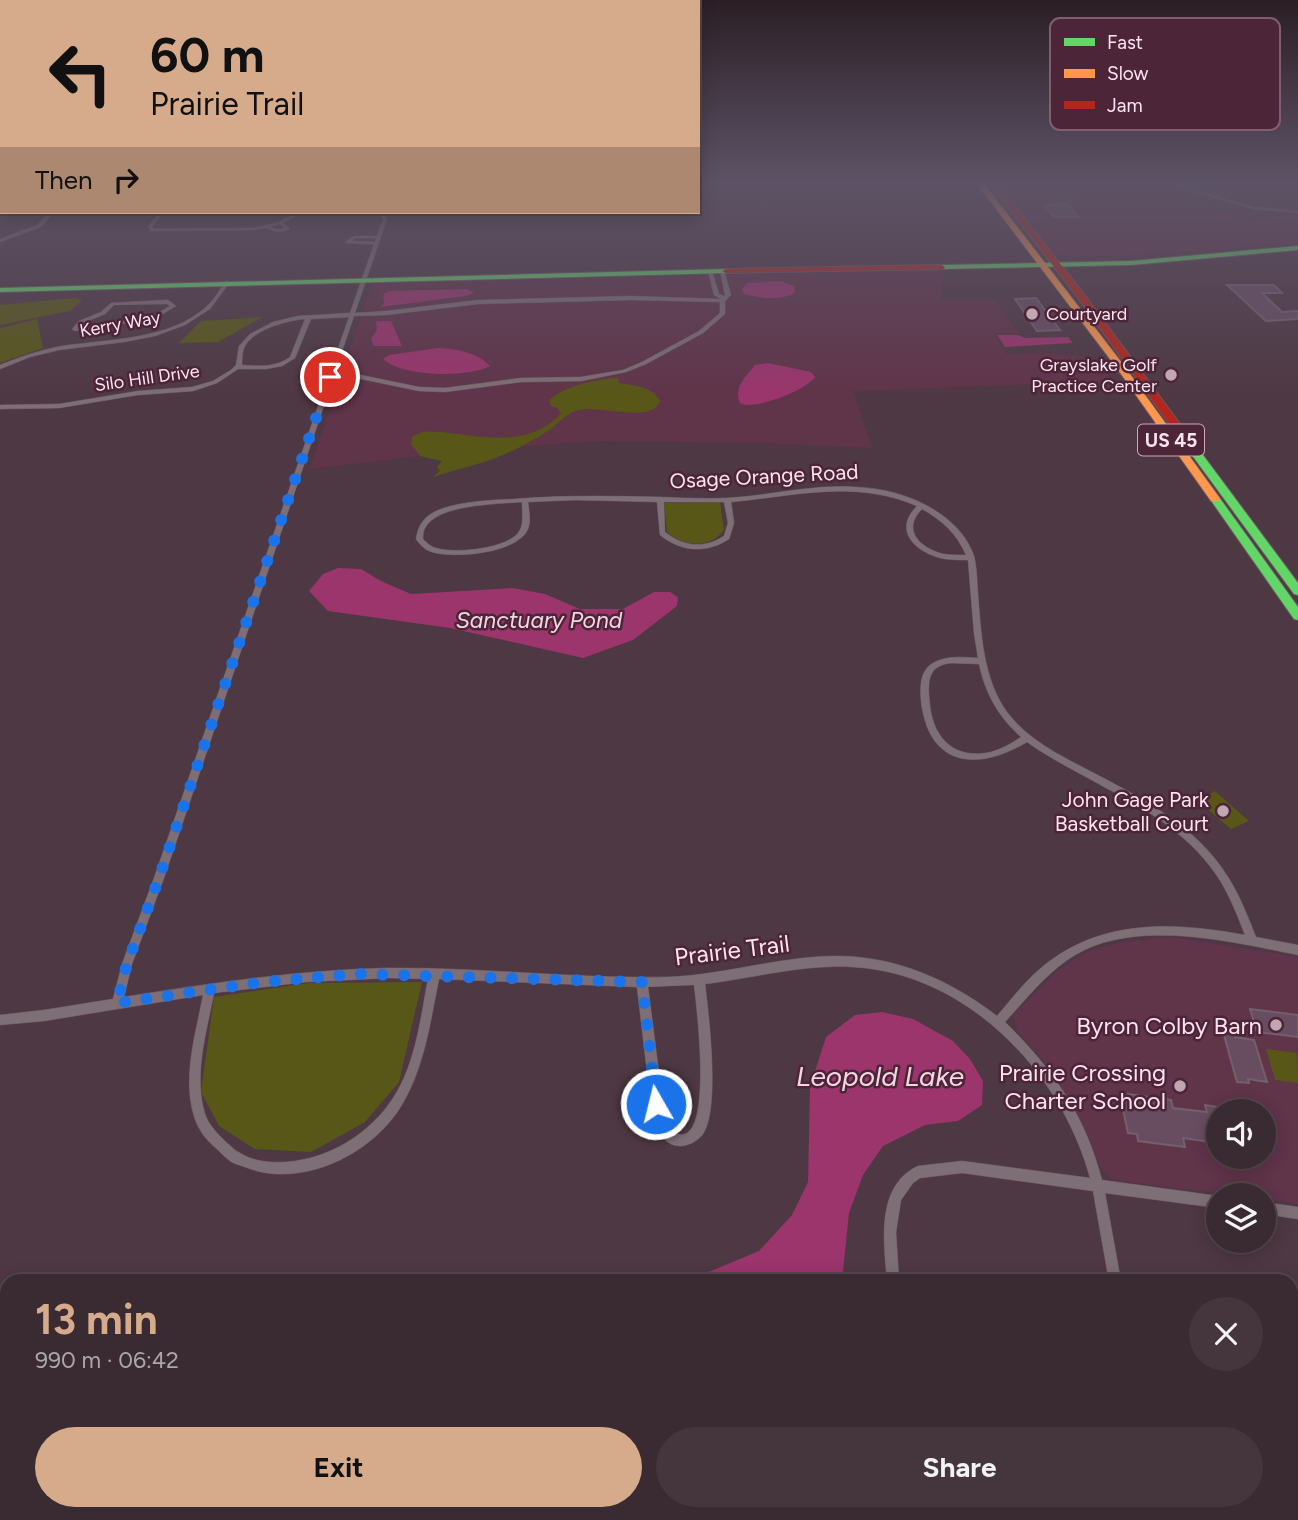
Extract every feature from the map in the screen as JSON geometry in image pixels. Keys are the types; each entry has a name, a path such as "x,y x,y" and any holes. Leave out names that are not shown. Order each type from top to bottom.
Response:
{"main road":[{"name":"US 45","path":"1041,256 1096,316 1298,591"},
{"name":"US 45","path":"1042,256 1298,617"},
{"path":"0,290 716,270 890,269 1182,260 1204,256"}],"street":[{"path":"117,1003 127,964 164,864 372,256"},
{"path":"716,270 717,295 723,301"},
{"path":"330,377 361,377 419,389 445,390 521,380 580,379 634,368 708,326 728,295 716,270"},
{"name":"Kerry Way","path":"0,366 34,353 138,337 179,326 209,309 228,282"},
{"path":"309,317 292,358 287,363 237,367 241,347 252,335 275,323 309,317 478,302 631,298 723,301"},
{"path":"70,347 75,329 81,322 103,313 113,304 174,304 154,317 75,329"},
{"name":"Silo Hill Drive","path":"0,407 59,406 138,393 193,389 220,379 237,367"},
{"name":"Osage Orange Road","path":"524,500 525,529 515,540 503,546 462,552 439,552 419,539 425,520 443,510 524,500 559,497 727,500 853,487 888,493 921,506 948,522 965,542 971,558 982,661 998,707 1034,744 1174,822 1214,863 1228,883 1240,904 1253,942"},
{"path":"660,499 662,533 678,544 697,548 710,547 727,537 732,523 727,500"},
{"path":"921,506 908,523 915,541 942,556 971,558"},
{"path":"982,661 943,662 929,670 925,680 925,706 926,721 932,735 953,752 981,758 1003,752 1027,738"},
{"path":"998,1023 1046,970 1097,940 1133,932 1163,930 1214,934 1298,950"},
{"name":"Prairie Trail","path":"0,1020 70,1013 117,1003 307,977 357,974 642,982 699,981 818,963 857,962 885,966 941,986 998,1023 1031,1055 1056,1088 1085,1146 1097,1185 1114,1274"},
{"path":"209,991 196,1092 199,1115 223,1149 262,1167 285,1168 308,1165 355,1145 393,1109 415,1065 434,975"},
{"path":"642,982 659,1122 667,1136 680,1141 691,1138 699,1129 703,1106 706,1028 699,981"},
{"path":"893,1274 890,1232 895,1198 918,1172 962,1167 1206,1200"},
{"path":"1276,1210 1298,1213"}],"shaded area":[{"path":"945,270 940,300 995,299 1018,333 994,334 1006,354 1049,353 1081,356 1101,364 1113,381 853,391 872,448 760,443 599,441 479,449 310,469 372,283"},
{"path":"74,298 82,300 70,311 0,325 0,305"},
{"path":"262,317 218,342 179,343 201,321"},
{"path":"37,319 43,348 0,363 0,328"},
{"path":"619,378 618,383 647,389 660,401 655,408 636,413 588,409 575,411 548,431 511,452 433,477 440,471 437,467 442,461 420,456 411,444 412,437 425,432 494,438 536,431 561,414 558,408 551,406 549,400 556,395 579,385"},
{"path":"720,502 724,530 712,540 689,543 667,532 664,503"},
{"name":"John Gage Park Basketball Court","path":"1215,791 1249,821 1231,829 1198,801"},
{"name":"Prairie Crossing Charter School","path":"1172,937 1298,957 1298,1204 1276,1201 1276,1183 1206,1183 1206,1192 1113,1180 1101,1170 1090,1141 1051,1069 1017,1031 1013,1014 1055,973 1092,950 1118,943"},
{"path":"422,982 399,1082 365,1122 311,1152 255,1149 219,1126 201,1092 214,997 309,983"},
{"path":"1266,1049 1297,1053 1298,1083 1275,1080"}],"water":[{"path":"781,281 794,286 795,293 763,298 744,294 742,289 747,283"},
{"path":"467,289 474,293 380,307 384,303 383,295 389,291"},
{"path":"376,321 391,321 402,346 374,346 371,339 377,330"},
{"path":"997,335 1018,335 1025,338 1068,337 1073,343 1005,347"},
{"path":"438,348 466,352 479,357 490,366 467,372 435,374 405,369 383,359 389,355"},
{"path":"768,363 811,372 815,377 802,388 780,398 756,404 740,403 738,392 744,378 755,365"},
{"name":"Sanctuary Pond","path":"338,568 361,569 411,594 513,588 545,594 580,609 623,609 654,592 670,592 678,597 677,606 633,640 583,658 450,628 328,611 309,591 323,574"},
{"name":"Leopold Lake","path":"882,1012 913,1019 953,1041 970,1059 983,1081 982,1105 958,1121 925,1125 883,1146 863,1175 849,1213 843,1274 698,1274 759,1251 792,1215 808,1182 810,1087 826,1037 855,1015"}],"building":[{"path":"1227,285 1274,285 1282,293 1262,293 1282,312 1298,311 1298,319 1266,321"},
{"name":"Courtyard","path":"1036,298 1060,330 1037,331 1015,299"},
{"name":"Byron Colby Barn","path":"1250,1009 1298,1015 1298,1037 1257,1032"},
{"path":"1222,1028 1232,1030 1235,1037 1254,1040 1267,1082 1248,1079 1249,1083 1237,1082"},
{"path":"1128,1094 1171,1100 1173,1108 1206,1112 1206,1141 1183,1138 1185,1147 1138,1141 1137,1134 1128,1133 1121,1100 1129,1101"}],"traffic: fast":[{"path":"941,267 1131,263 1210,256"},
{"path":"0,290 726,271"},
{"path":"1193,449 1298,591"},
{"path":"1215,499 1298,616"}],"traffic: slow":[{"path":"1035,256 1119,365 1215,499"}],"traffic: jam":[{"path":"1050,256 1193,449"},
{"path":"726,271 941,267"}],"place":[{"name":"Courtyard","path":"1032,314"},
{"name":"Grayslake Golf Practice Center","path":"1171,375"},
{"name":"John Gage Park Basketball Court","path":"1223,811"},
{"name":"Byron Colby Barn","path":"1276,1025"},
{"name":"Prairie Crossing Charter School","path":"1180,1086"}],"route":[{"path":"330,377 159,878 127,964 117,1003 263,982 357,974 642,982 656,1104"}]}
